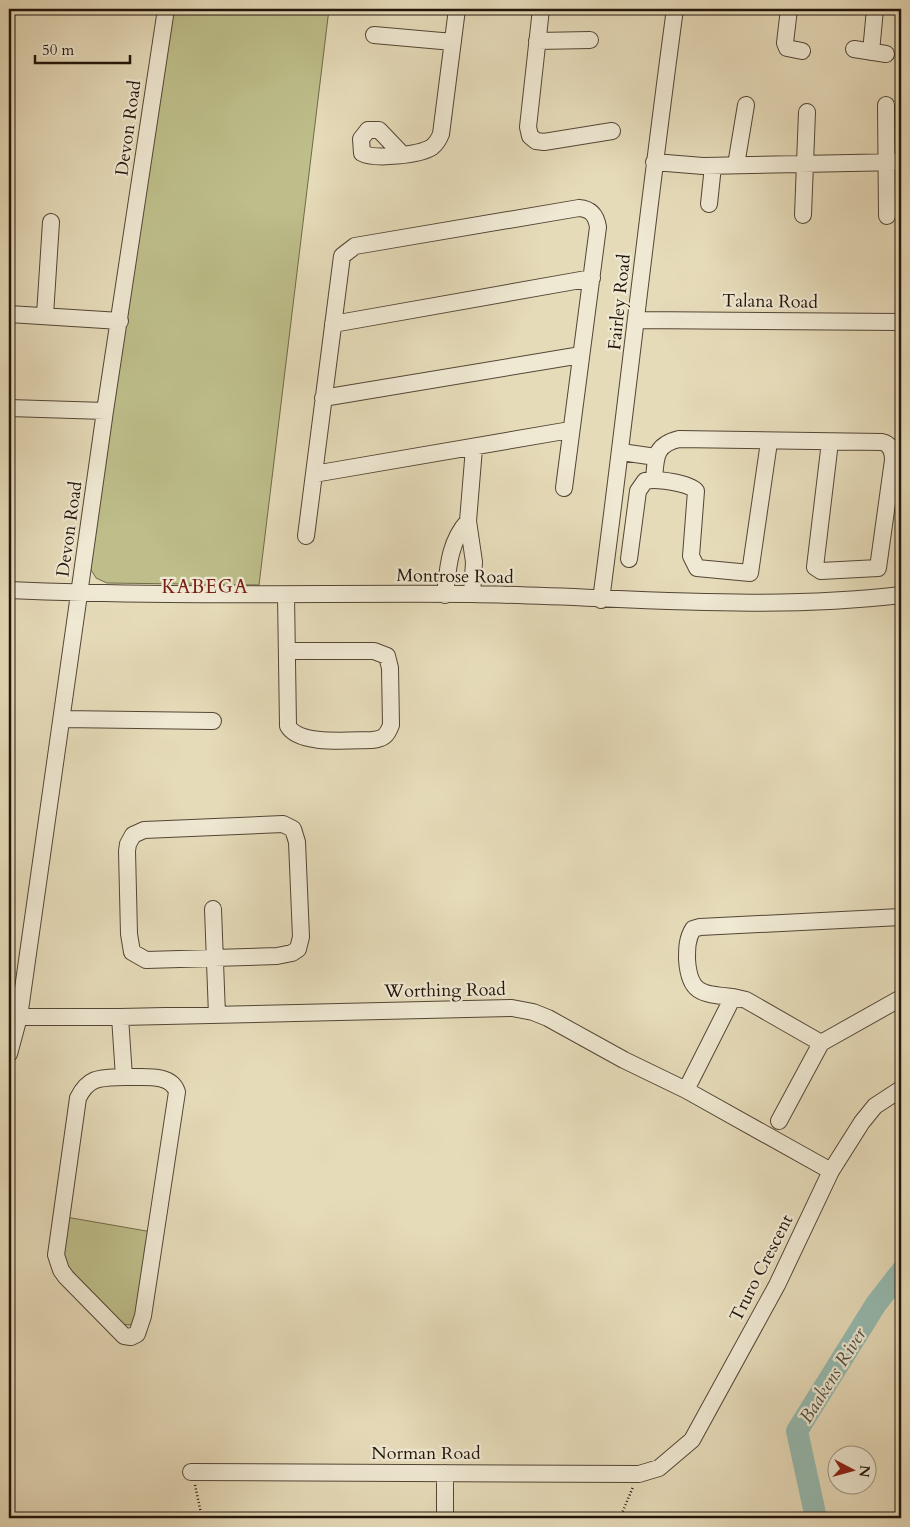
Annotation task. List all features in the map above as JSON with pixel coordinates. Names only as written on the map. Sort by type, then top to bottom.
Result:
[{"type":"street","name":"Devon Road","points":[[9,1054],[19,1017],[105,411],[166,9]]},
{"type":"street","points":[[402,154],[424,151],[438,142],[441,134],[457,9]]},
{"type":"street","points":[[541,9],[528,127],[530,136],[536,141],[544,142],[612,131]]},
{"type":"street","name":"Fairley Road","points":[[601,600],[638,320],[654,162],[675,9]]},
{"type":"street","points":[[789,9],[785,43],[787,48],[802,51]]},
{"type":"street","points":[[854,49],[879,53],[875,9]]},
{"type":"street","points":[[374,35],[453,42]]},
{"type":"street","points":[[537,41],[590,40]]},
{"type":"street","points":[[736,165],[746,105]]},
{"type":"street","points":[[886,105],[894,162],[887,216]]},
{"type":"street","points":[[803,215],[807,112]]},
{"type":"street","points":[[654,162],[713,166],[894,162]]},
{"type":"street","points":[[709,204],[713,166]]},
{"type":"street","points":[[306,536],[342,256],[356,246],[587,208],[596,218],[598,227],[570,430],[564,488]]},
{"type":"street","points":[[45,315],[51,222]]},
{"type":"street","points":[[333,324],[592,278]]},
{"type":"street","points":[[9,314],[120,321]]},
{"type":"street","name":"Talana Road","points":[[638,320],[901,322]]},
{"type":"street","points":[[323,398],[581,355]]},
{"type":"street","points":[[9,408],[105,411]]},
{"type":"street","points":[[314,474],[570,430]]},
{"type":"street","points":[[654,480],[656,457],[660,448],[666,442],[679,439],[769,442],[830,442],[882,442],[891,448],[893,460],[878,568],[821,571],[815,567],[830,442]]},
{"type":"street","points":[[629,559],[638,491],[645,481],[654,480],[691,487],[696,491],[691,556],[696,568],[750,573],[769,442]]},
{"type":"street","points":[[472,594],[474,562],[468,521],[474,448]]},
{"type":"street","points":[[621,452],[656,457]]},
{"type":"street","points":[[445,594],[450,554],[462,527],[468,521]]},
{"type":"street","name":"Montrose Road","points":[[9,590],[80,593],[286,595],[472,594],[748,604],[901,596]]},
{"type":"street","points":[[286,595],[288,726],[291,731],[308,739],[379,740],[388,734],[391,726],[390,668],[387,656],[374,651],[287,651]]},
{"type":"street","points":[[62,719],[213,721]]},
{"type":"street","points":[[289,825],[293,829],[297,842],[301,937],[298,949],[292,953],[277,956],[213,958],[146,960],[132,952],[128,934],[127,851],[130,839],[133,835],[144,830],[289,825]]},
{"type":"street","points":[[213,909],[213,958],[217,1015]]},
{"type":"street","points":[[821,1043],[746,1000],[710,994],[692,984],[688,978],[687,946],[693,929],[710,926],[901,916]]},
{"type":"street","points":[[686,1090],[733,997]]},
{"type":"street","points":[[778,1122],[821,1043],[901,998]]},
{"type":"street","name":"Worthing Road","points":[[19,1017],[120,1017],[512,1008],[533,1012],[548,1018],[624,1060],[686,1090],[831,1171]]},
{"type":"street","points":[[120,1017],[124,1077]]},
{"type":"street","points":[[124,1077],[168,1079],[174,1083],[178,1092],[142,1316],[137,1334],[131,1337],[124,1336],[66,1277],[61,1270],[56,1254],[78,1098],[87,1084],[94,1080],[124,1077]]},
{"type":"street","name":"Truro Crescent","points":[[659,1468],[692,1440],[777,1285],[831,1171],[862,1122],[875,1106],[901,1089]]},
{"type":"street","name":"Norman Road","points":[[191,1472],[639,1474],[659,1468]]},
{"type":"street","points":[[445,1473],[445,1518]]},
{"type":"path","points":[[191,1472],[202,1518]]},
{"type":"path","points":[[620,1518],[639,1474]]},
{"type":"green space","points":[[171,9],[329,9],[259,585],[107,583],[96,578],[90,568]]},
{"type":"green space","points":[[66,1217],[152,1232],[135,1323],[129,1325],[121,1324],[67,1266],[62,1257]]},
{"type":"waterway","name":"Baakens River","points":[[816,1518],[797,1431],[876,1304],[901,1272]]},
{"type":"district","name":"KABEGA","points":[[205,586]]}]
